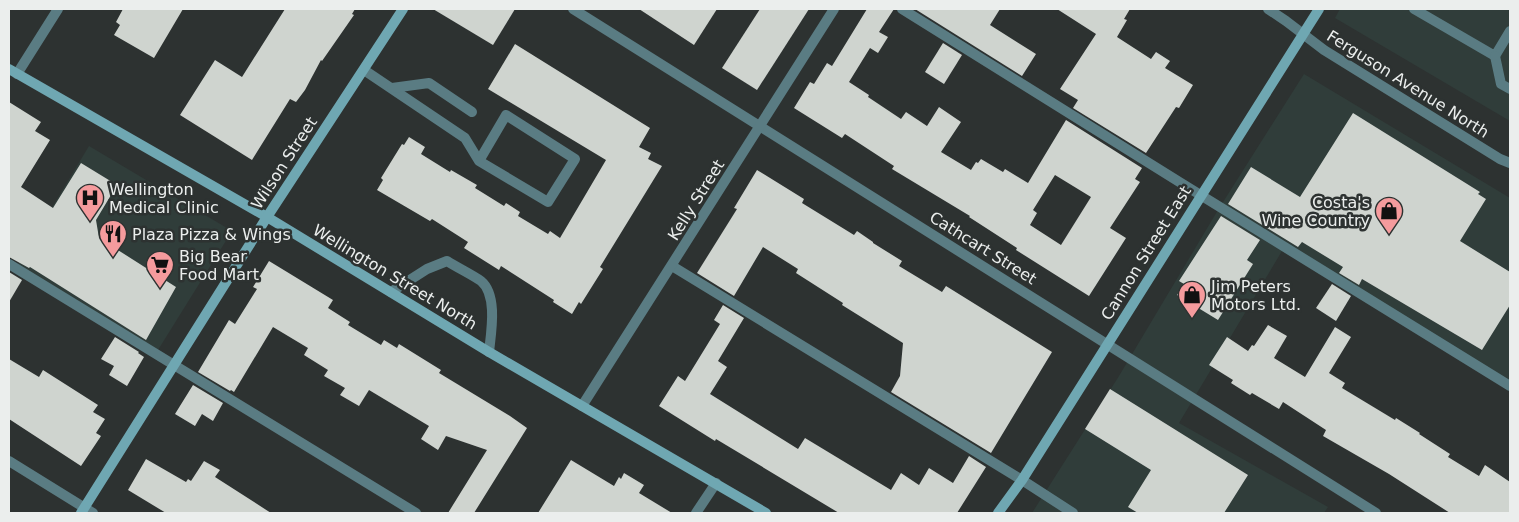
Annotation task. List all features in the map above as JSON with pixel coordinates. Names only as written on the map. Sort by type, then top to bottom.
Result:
[{"type":"main road","name":"Wilson Street","points":[[86,511],[267,217],[403,9]]},
{"type":"main road","name":"Cannon Street East","points":[[998,513],[1022,480],[1319,9]]},
{"type":"main road","name":"Wellington Street North","points":[[13,71],[267,217],[489,352],[766,513]]},
{"type":"street","points":[[13,71],[58,9]]},
{"type":"street","name":"Cathcart Street","points":[[575,9],[1376,513]]},
{"type":"street","name":"Kelly Street","points":[[582,406],[834,9]]},
{"type":"street","points":[[902,9],[1510,386]]},
{"type":"street","name":"Ferguson Avenue North","points":[[1268,9],[1324,50],[1510,164]]},
{"type":"street","points":[[1414,9],[1495,56]]},
{"type":"street","points":[[1510,31],[1495,56],[1501,84],[1510,89]]},
{"type":"street","points":[[364,70],[465,138],[479,161],[548,202],[575,159],[506,115],[479,161]]},
{"type":"street","points":[[392,88],[429,82],[472,112]]},
{"type":"street","points":[[391,292],[427,269],[447,261],[483,282],[492,309],[489,352]]},
{"type":"street","points":[[9,264],[416,513]]},
{"type":"street","points":[[672,266],[1073,513]]},
{"type":"street","points":[[9,461],[86,511]]},
{"type":"street","points":[[696,513],[716,483]]},
{"type":"shaded area","points":[[1340,9],[1510,9],[1510,121],[1335,18]]},
{"type":"shaded area","points":[[1304,74],[1510,198],[1510,382],[1282,251],[1179,423],[1328,507],[1324,513],[1032,513],[1119,376],[1218,210]]},
{"type":"shaded area","points":[[89,146],[232,231],[158,350],[18,264]]},
{"type":"building","points":[[123,9],[183,9],[154,58],[114,35],[120,25],[116,22]]},
{"type":"building","points":[[285,9],[355,9],[352,14],[354,15],[321,60],[305,90],[296,102],[290,99],[252,160],[180,115],[215,60],[242,77]]},
{"type":"building","points":[[433,9],[515,9],[493,45]]},
{"type":"building","points":[[639,9],[717,9],[694,45]]},
{"type":"building","points":[[760,9],[809,9],[757,90],[722,68]]},
{"type":"building","points":[[867,9],[894,9],[879,32],[888,37],[878,53],[870,48],[849,82],[901,119],[906,112],[927,126],[939,107],[961,122],[941,152],[971,170],[976,162],[978,163],[981,159],[1003,172],[1005,169],[1028,183],[1066,120],[1142,168],[1135,179],[1140,182],[1110,228],[1126,238],[1089,296],[1016,250],[1017,248],[970,216],[892,169],[894,166],[845,134],[842,138],[794,108],[810,82],[814,84],[827,63],[832,66]],"holes":[[[1055,175],[1091,197],[1061,245],[1030,225],[1037,213],[1033,210]]]},
{"type":"building","points":[[915,9],[1000,9],[990,25],[1036,54],[1022,76]]},
{"type":"building","points":[[1057,9],[1130,9],[1124,19],[1127,20],[1117,37],[1151,59],[1156,52],[1170,61],[1165,68],[1193,85],[1179,108],[1176,107],[1146,153],[1073,108],[1078,100],[1060,89],[1096,34]]},
{"type":"building","points":[[943,43],[962,55],[944,84],[925,72]]},
{"type":"building","points":[[515,44],[650,128],[639,147],[651,153],[648,159],[662,166],[600,267],[603,269],[581,304],[579,302],[572,314],[553,302],[554,300],[501,266],[499,270],[464,248],[468,242],[432,219],[430,221],[377,190],[383,180],[381,178],[402,144],[404,145],[409,137],[425,147],[421,154],[450,172],[451,170],[477,185],[475,188],[504,206],[506,203],[520,212],[518,216],[548,234],[550,231],[560,238],[606,160],[488,89]]},
{"type":"building","points":[[9,102],[41,122],[35,131],[50,140],[21,187],[53,208],[81,163],[117,185],[96,220],[99,238],[176,287],[146,340],[30,267],[9,257]]},
{"type":"building","name":"Costa's Wine Country","points":[[1353,113],[1480,192],[1478,194],[1486,199],[1460,241],[1510,272],[1510,305],[1482,350],[1362,279],[1359,285],[1339,273],[1343,267],[1302,242],[1298,247],[1228,204],[1251,167],[1300,197]]},
{"type":"building","points":[[757,170],[804,199],[802,203],[854,235],[857,231],[902,261],[899,266],[942,292],[946,286],[1052,352],[991,453],[891,392],[900,376],[903,343],[842,305],[843,303],[796,273],[798,269],[763,247],[734,296],[697,273],[737,209],[734,208]]},
{"type":"building","points":[[1221,216],[1260,240],[1247,260],[1253,264],[1218,320],[1177,295],[1184,284],[1179,281]]},
{"type":"building","points":[[269,261],[333,300],[328,308],[350,322],[348,325],[381,345],[384,340],[397,348],[399,344],[441,370],[439,373],[527,428],[474,513],[448,513],[487,450],[446,436],[438,450],[421,439],[429,426],[369,390],[359,406],[340,395],[345,388],[324,376],[328,370],[304,355],[308,348],[273,327],[234,392],[198,372],[229,320],[235,324],[257,289],[253,287]]},
{"type":"building","points":[[9,272],[22,280],[9,302]]},
{"type":"building","points":[[1332,284],[1351,296],[1336,321],[1316,308]]},
{"type":"building","points":[[723,305],[744,318],[718,361],[727,367],[710,394],[798,449],[805,438],[891,490],[901,473],[919,485],[929,468],[953,483],[969,456],[986,467],[957,513],[839,513],[659,406],[678,376],[685,381],[720,324],[714,320]]},
{"type":"building","points":[[1268,325],[1287,336],[1274,358],[1305,377],[1335,327],[1351,337],[1329,373],[1345,383],[1342,388],[1420,433],[1450,454],[1448,457],[1479,476],[1485,465],[1510,482],[1510,513],[1450,513],[1389,474],[1323,436],[1326,430],[1283,402],[1279,409],[1252,393],[1250,395],[1231,383],[1233,380],[1209,365],[1227,337],[1248,351],[1252,345],[1254,346]]},
{"type":"building","points":[[115,337],[144,357],[127,386],[109,375],[114,366],[101,359]]},
{"type":"building","points":[[9,359],[39,377],[43,370],[98,405],[93,412],[105,419],[96,433],[101,436],[81,466],[9,419]]},
{"type":"building","points":[[193,385],[223,403],[213,421],[202,414],[195,426],[175,414]]},
{"type":"building","points":[[1110,389],[1248,475],[1224,513],[1138,513],[1128,507],[1151,470],[1085,429]]},
{"type":"building","points":[[146,459],[186,482],[188,479],[191,481],[204,461],[220,470],[215,477],[271,513],[166,513],[128,490]]},
{"type":"building","points":[[571,460],[614,486],[619,477],[621,479],[624,473],[644,485],[639,493],[672,513],[538,513]]},
{"type":"place","name":"Wellington Medical Clinic","points":[[90,222]]},
{"type":"place","name":"Costa's Wine Country","points":[[1389,235]]},
{"type":"place","name":"Plaza Pizza & Wings","points":[[113,258]]},
{"type":"place","name":"Big Bear Food Mart","points":[[160,289]]},
{"type":"place","name":"Jim Peters Motors Ltd.","points":[[1192,319]]}]
